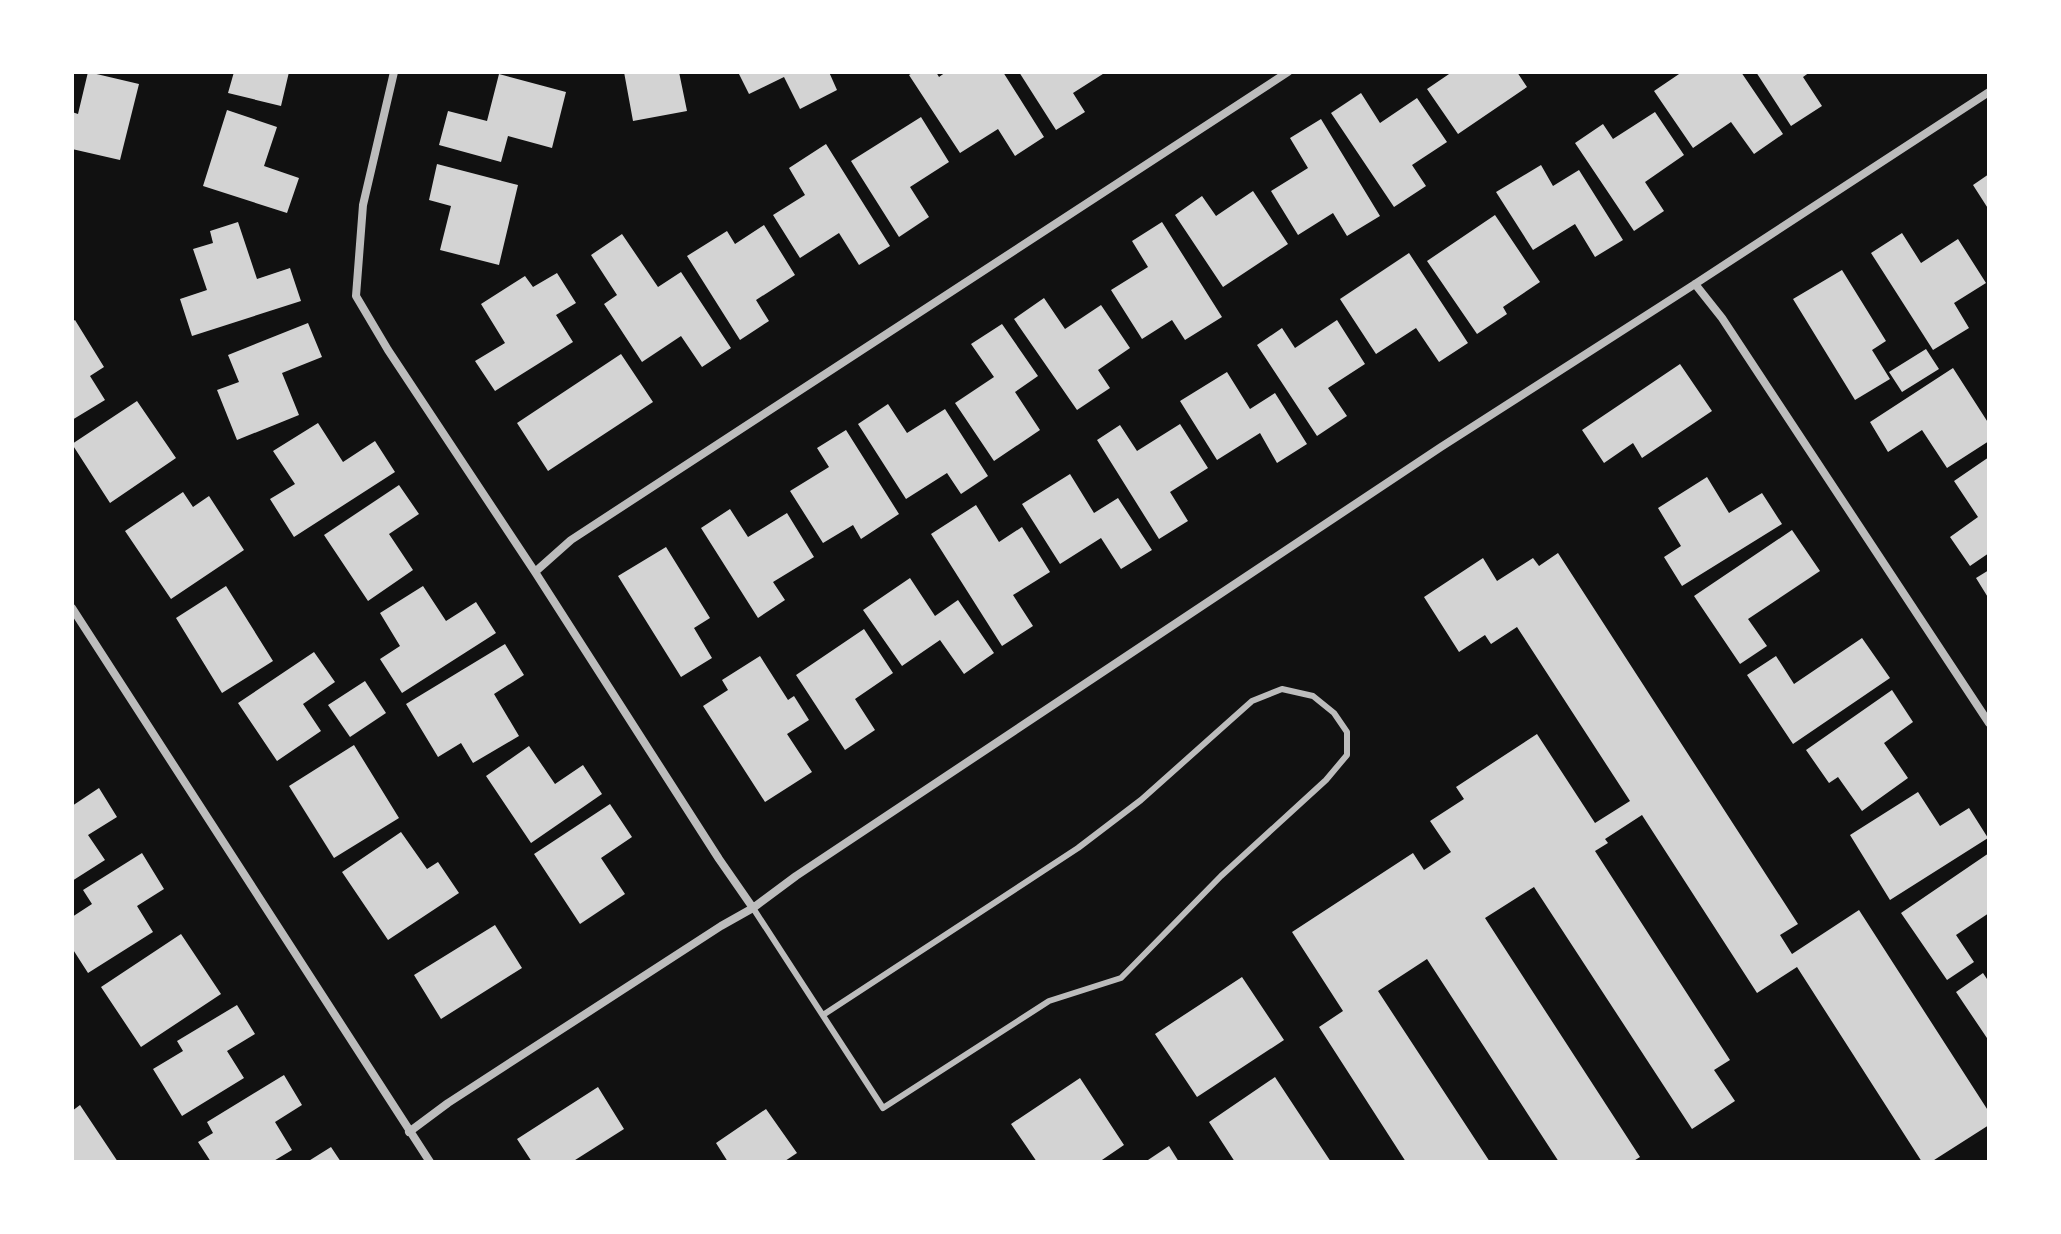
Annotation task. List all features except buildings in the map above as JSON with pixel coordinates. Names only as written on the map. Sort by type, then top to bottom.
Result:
[{"type":"street","points":[[394,72],[363,205],[356,296],[388,350],[753,908]]},
{"type":"street","points":[[535,572],[571,540],[1288,72]]},
{"type":"street","points":[[409,1132],[448,1103],[753,908],[1428,455],[1989,92]]},
{"type":"street","points":[[1695,284],[1722,318],[1989,723]]},
{"type":"street","points":[[72,608],[430,1162]]},
{"type":"lane","points":[[753,908],[883,1108],[1049,1001],[1121,978],[1221,876],[1326,780],[1347,755],[1347,732],[1334,713],[1313,696],[1282,689],[1252,701],[1141,800],[1078,848],[823,1015]]}]
